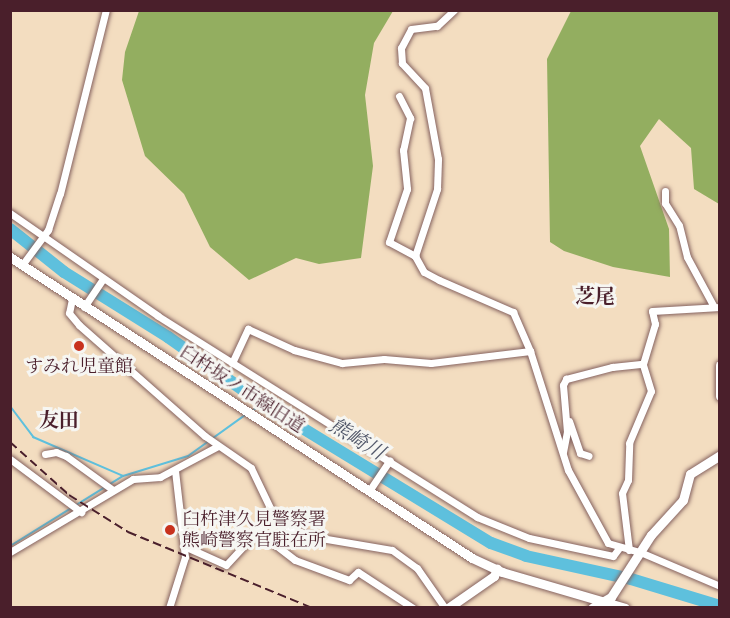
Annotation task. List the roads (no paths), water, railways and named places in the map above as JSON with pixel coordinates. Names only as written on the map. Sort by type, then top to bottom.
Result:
[{"type":"street","points":[[24,262],[43,236],[66,176],[106,10]]},
{"type":"street","points":[[415,256],[435,198],[438,159],[425,88],[402,63],[401,48],[411,29],[437,26],[454,10]]},
{"type":"street","points":[[399,96],[410,118],[403,150],[407,189],[388,237],[389,242],[415,256],[424,272],[513,312],[530,351],[568,470],[608,543],[720,586]]},
{"type":"street","points":[[628,550],[629,530],[622,495],[628,480],[629,442],[651,391],[643,364],[655,324],[654,309],[716,306],[687,257],[679,225],[665,202],[665,191]]},
{"type":"street","points":[[10,213],[102,280],[501,530],[613,556],[619,549]]},
{"type":"street","name":"臼杵坂ノ市線旧道","points":[[10,257],[24,262],[72,299],[86,304],[240,408],[370,489],[472,558],[497,569],[607,599],[625,608]]},
{"type":"street","points":[[86,304],[102,280]]},
{"type":"street","points":[[72,299],[69,313],[79,325],[205,436],[251,468],[273,514],[296,532],[392,550],[417,568],[447,608],[494,576],[497,569]]},
{"type":"street","points":[[232,363],[248,329],[294,350],[342,363],[384,359],[432,363],[530,351]]},
{"type":"street","points":[[563,452],[566,416],[563,385],[569,376],[643,364]]},
{"type":"street","points":[[720,364],[720,396]]},
{"type":"street","points":[[566,416],[580,453],[589,456]]},
{"type":"street","points":[[10,552],[112,488],[133,479],[160,477],[175,471],[216,445]]},
{"type":"street","points":[[45,454],[56,452],[66,456],[112,488]]},
{"type":"street","points":[[592,608],[607,599],[671,510],[683,500],[690,474],[720,455]]},
{"type":"street","points":[[10,459],[77,509]]},
{"type":"street","points":[[370,489],[389,461]]},
{"type":"street","points":[[169,608],[184,546],[175,471]]},
{"type":"street","points":[[184,546],[226,565],[273,514]]},
{"type":"street","points":[[256,530],[295,561],[349,580],[358,572],[413,608]]},
{"type":"waterway","name":"熊崎川","points":[[10,229],[64,272],[168,337],[263,404],[491,543],[526,556],[631,579],[720,606]]},
{"type":"waterway","points":[[253,410],[263,404]]},
{"type":"waterway","points":[[10,406],[33,437],[123,476]]},
{"type":"waterway","points":[[10,546],[123,476],[188,456],[245,415]]},
{"type":"railway","points":[[10,442],[69,495],[128,532],[312,608]]},
{"type":"place","name":"すみれ児童館","points":[[79,346]]},
{"type":"place","name":"臼杵津久見警察署 熊崎警察官駐在所","points":[[170,530]]},
{"type":"district","name":"芝尾","points":[[595,296]]},
{"type":"district","name":"友田","points":[[59,420]]}]
